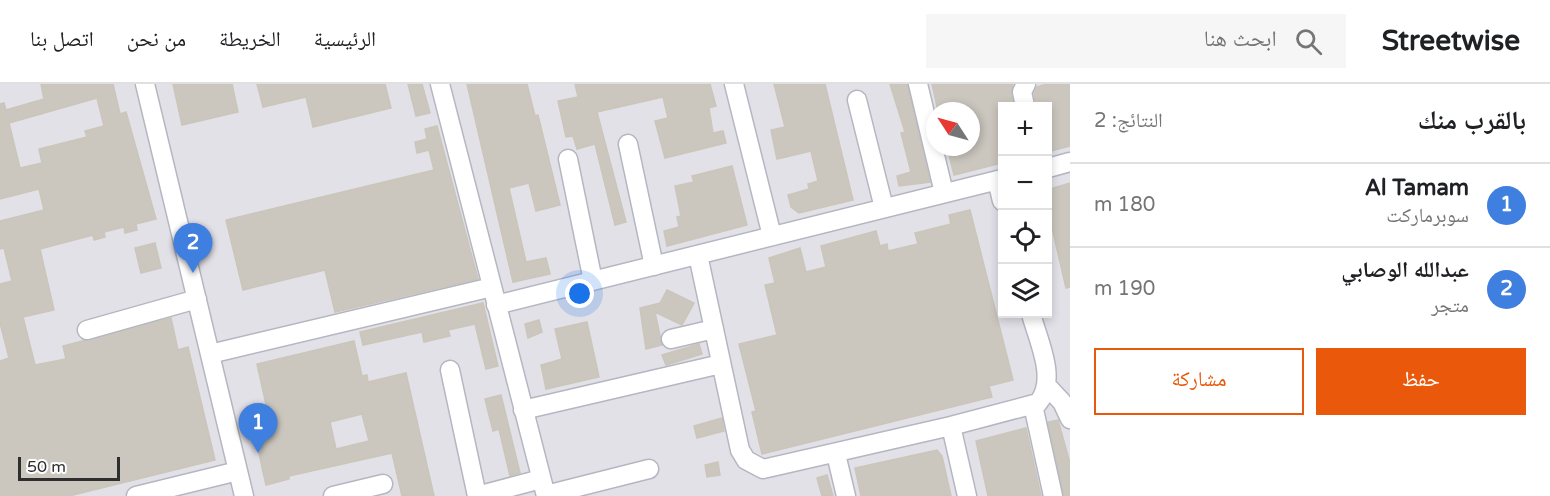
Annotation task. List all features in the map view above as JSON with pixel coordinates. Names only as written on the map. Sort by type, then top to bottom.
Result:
[{"type":"street","points":[[145,84],[244,496]]},
{"type":"street","points":[[440,84],[544,490]]},
{"type":"street","points":[[734,84],[772,236]]},
{"type":"street","points":[[918,84],[944,193]]},
{"type":"street","points":[[1024,102],[1022,92],[1026,84]]},
{"type":"street","points":[[857,100],[884,208]]},
{"type":"street","points":[[628,144],[654,266]]},
{"type":"street","points":[[568,159],[593,281]]},
{"type":"street","points":[[1052,167],[1070,162]]},
{"type":"street","points":[[210,354],[494,296],[593,281],[998,180]]},
{"type":"street","points":[[698,255],[740,450],[746,460],[764,469],[1033,405],[1044,396],[1048,387],[1032,318]]},
{"type":"street","points":[[87,330],[197,299]]},
{"type":"street","points":[[671,339],[714,329]]},
{"type":"street","points":[[523,410],[721,364]]},
{"type":"street","points":[[450,370],[477,496],[544,490],[649,469]]},
{"type":"street","points":[[1048,387],[1062,402],[1070,419]]},
{"type":"street","points":[[1033,405],[1053,496]]},
{"type":"street","points":[[951,426],[967,496]]},
{"type":"street","points":[[836,453],[846,496]]},
{"type":"street","points":[[147,495],[238,471]]},
{"type":"street","points":[[333,496],[383,484]]},
{"type":"shaded area","points":[[0,84],[1070,84],[1070,496],[0,496]]},
{"type":"building","points":[[41,84],[113,84],[120,114],[126,112],[156,219],[136,224],[137,230],[125,233],[124,227],[104,232],[105,237],[94,240],[93,235],[40,249],[54,310],[23,317],[35,365],[66,359],[63,346],[171,318],[178,350],[188,347],[215,460],[69,496],[0,496],[0,361],[9,358],[0,323],[0,284],[12,281],[4,248],[0,249],[0,221],[44,210],[39,189],[0,199],[0,104],[4,103],[6,110],[44,99]],"holes":[[[97,98],[104,126],[85,131],[87,137],[39,149],[42,163],[20,168],[9,123]]]},
{"type":"building","points":[[173,84],[232,84],[238,112],[182,125]]},
{"type":"building","points":[[257,84],[385,84],[391,108],[313,127],[306,97],[263,107]]},
{"type":"building","points":[[408,84],[422,84],[430,113],[416,116]]},
{"type":"building","points":[[467,84],[527,84],[535,116],[538,115],[560,205],[536,211],[529,183],[509,188],[526,262],[546,258],[550,274],[513,282]]},
{"type":"building","points":[[575,84],[710,84],[716,106],[709,108],[713,133],[723,131],[726,143],[665,158],[655,121],[668,118],[663,97],[597,112],[626,222],[615,225],[595,144],[577,149],[573,136],[566,137],[558,101],[578,97]]},
{"type":"building","points":[[774,84],[825,84],[853,200],[799,213],[791,207],[788,195],[809,189],[808,184],[818,181],[811,151],[777,159],[771,130],[785,127]]},
{"type":"building","points":[[890,84],[907,84],[930,182],[899,186],[897,176],[911,172],[901,133],[905,132]]},
{"type":"building","points":[[932,84],[1013,84],[1011,94],[1013,102],[998,102],[998,164],[954,175],[949,156],[980,156],[980,102],[936,102]]},
{"type":"building","points":[[1047,84],[1069,84],[1070,146],[1052,151],[1052,102],[1035,102],[1034,93],[1037,87]]},
{"type":"building","points":[[437,126],[478,279],[335,312],[325,270],[243,290],[226,220],[434,170],[429,150],[417,153],[415,142],[427,139],[425,129]]},
{"type":"building","points":[[732,166],[747,225],[667,246],[664,231],[679,227],[677,217],[681,216],[675,186],[694,182],[692,176]]},
{"type":"building","points":[[1070,183],[1070,287],[1066,288],[1052,228],[1052,188]]},
{"type":"building","points":[[970,210],[1013,380],[989,386],[992,397],[762,454],[752,412],[756,411],[739,344],[777,335],[765,285],[775,283],[769,258],[800,248],[806,272],[826,267],[821,246],[876,231],[880,246],[887,244],[888,251],[918,244],[915,233],[951,224],[949,215]]},
{"type":"building","points":[[155,243],[161,268],[141,273],[135,248]]},
{"type":"building","points":[[667,290],[694,303],[682,325],[655,312],[662,345],[646,349],[640,308],[660,303]]},
{"type":"building","points":[[483,303],[498,366],[486,369],[475,324],[448,330],[450,336],[424,342],[422,332],[363,345],[360,332]]},
{"type":"building","points":[[539,320],[542,332],[528,338],[525,324]]},
{"type":"building","points":[[587,322],[599,377],[546,389],[541,365],[562,359],[555,329]]},
{"type":"building","points":[[354,341],[362,376],[367,375],[368,382],[406,373],[434,496],[402,496],[392,453],[289,476],[289,479],[266,485],[254,431],[271,427],[257,364]],"holes":[[[362,414],[369,441],[336,449],[330,422]]]},
{"type":"building","points":[[699,344],[702,354],[666,365],[662,355]]},
{"type":"building","points":[[501,395],[520,473],[510,476],[499,429],[493,431],[485,399]]},
{"type":"building","points":[[722,418],[724,431],[697,438],[694,426]]},
{"type":"building","points":[[1058,420],[1070,463],[1070,496],[1064,496],[1048,422]]},
{"type":"building","points":[[1026,428],[1041,496],[988,496],[976,441]]},
{"type":"building","points":[[937,450],[942,456],[951,496],[861,496],[855,468]]},
{"type":"building","points":[[718,462],[720,475],[707,477],[705,465]]},
{"type":"building","points":[[827,475],[833,496],[822,496],[817,478]]},
{"type":"place","name":"عبدالله الوصابي","points":[[193,273]]},
{"type":"place","name":"Al Tamam","points":[[258,453]]}]
